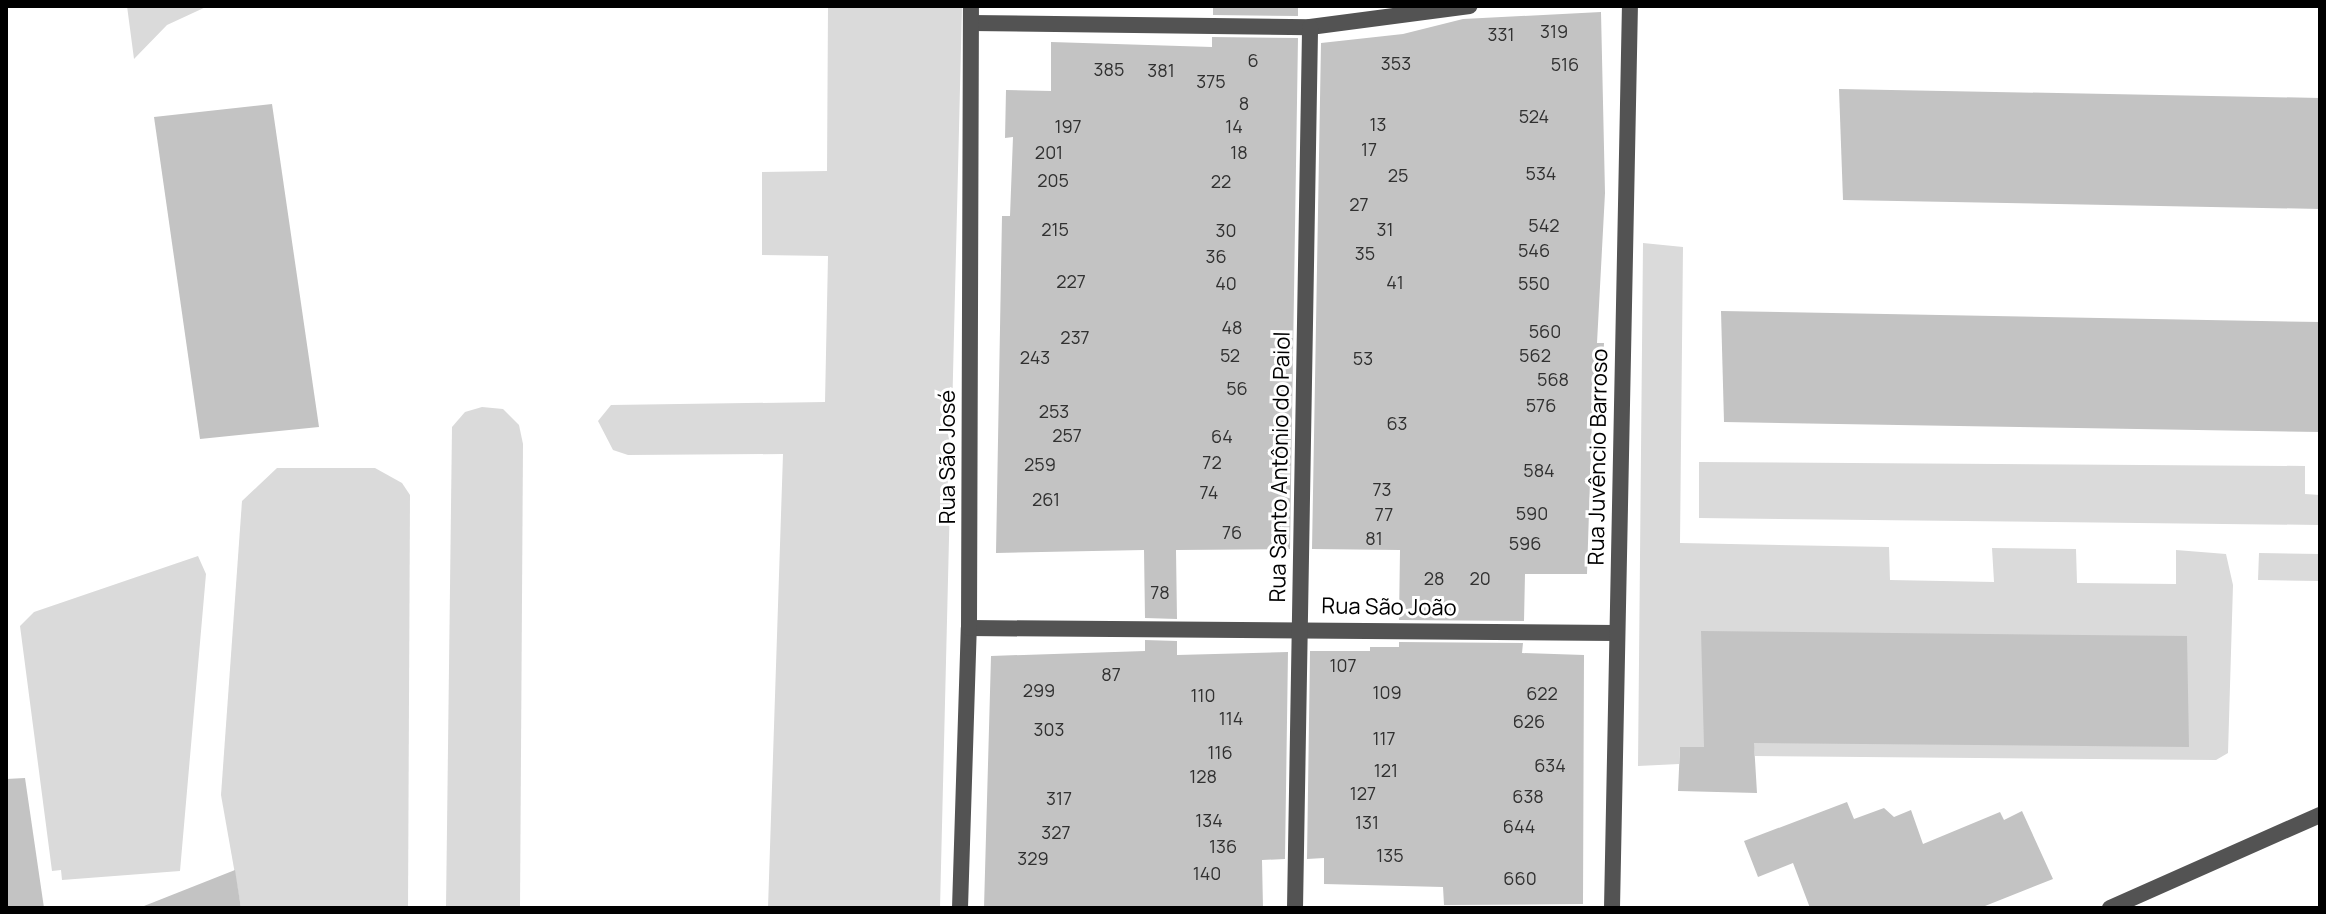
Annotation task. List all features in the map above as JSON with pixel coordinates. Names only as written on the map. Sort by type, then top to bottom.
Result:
[{"type":"street","points":[[971,14],[1310,27],[1470,6]]},
{"type":"street","name":"Rua Juvêncio Barroso","points":[[1612,908],[1630,6]]},
{"type":"street","name":"Rua São José","points":[[960,908],[969,628],[971,14]]},
{"type":"street","name":"Rua Santo Antônio do Paiol","points":[[1295,908],[1310,27]]},
{"type":"street","name":"Rua São João","points":[[969,628],[1298,627],[1616,633]]},
{"type":"street","points":[[2110,908],[2320,815]]},
{"type":"shaded area","points":[[127,6],[208,6],[167,25],[134,59]]},
{"type":"shaded area","points":[[828,6],[962,6],[940,908],[768,908],[783,454],[628,455],[613,450],[598,421],[611,405],[825,402],[828,256],[762,255],[762,172],[827,171]]},
{"type":"shaded area","points":[[1643,243],[1683,247],[1680,543],[1889,547],[1890,580],[1994,582],[1992,548],[2076,549],[2077,583],[2176,584],[2176,550],[2226,554],[2233,585],[2228,753],[2216,760],[1755,756],[1754,748],[1680,747],[1679,764],[1638,766]]},
{"type":"shaded area","points":[[482,407],[503,409],[519,425],[523,444],[520,908],[446,908],[452,427],[465,412]]},
{"type":"shaded area","points":[[1699,462],[2305,466],[2305,494],[2320,495],[2320,525],[1699,518]]},
{"type":"shaded area","points":[[277,468],[375,468],[402,483],[410,495],[408,908],[241,908],[221,795],[242,501]]},
{"type":"shaded area","points":[[2259,553],[2320,554],[2320,581],[2258,580]]},
{"type":"shaded area","points":[[198,556],[206,574],[180,871],[62,880],[61,870],[52,871],[20,626],[34,612]]},
{"type":"building","points":[[1213,6],[1298,6],[1298,16],[1213,15]]},
{"type":"building","points":[[1601,12],[1605,193],[1597,343],[1604,343],[1600,421],[1592,419],[1587,574],[1525,574],[1524,621],[1399,620],[1400,550],[1312,549],[1321,43],[1403,34],[1463,19]]},
{"type":"building","points":[[1212,37],[1298,38],[1290,549],[1176,550],[1177,619],[1145,618],[1144,550],[996,553],[1002,216],[1010,216],[1013,137],[1005,138],[1006,90],[1051,91],[1051,42],[1212,47]]},
{"type":"building","points":[[1839,89],[2320,98],[2320,209],[1843,200]]},
{"type":"building","points":[[272,104],[319,427],[200,439],[154,117]]},
{"type":"building","points":[[1721,311],[2320,322],[2320,432],[1724,422]]},
{"type":"building","points":[[1701,631],[2187,636],[2189,747],[1754,743],[1757,793],[1678,791],[1680,747],[1704,747]]},
{"type":"building","points":[[1145,640],[1177,641],[1177,655],[1288,652],[1285,859],[1262,860],[1263,908],[984,908],[991,656],[1145,651]]},
{"type":"building","points":[[1399,642],[1523,643],[1522,653],[1584,655],[1583,904],[1444,905],[1443,887],[1324,884],[1324,858],[1307,859],[1310,651],[1370,651],[1370,647],[1399,647]]},
{"type":"building","points":[[25,778],[44,908],[6,908],[6,779]]},
{"type":"building","points":[[1847,802],[1854,819],[1884,808],[1894,817],[1911,810],[1923,844],[2000,812],[2004,820],[2022,811],[2053,879],[1980,908],[1810,908],[1793,863],[1758,877],[1744,841]]},
{"type":"building","points":[[235,870],[241,908],[144,908],[144,906]]}]
